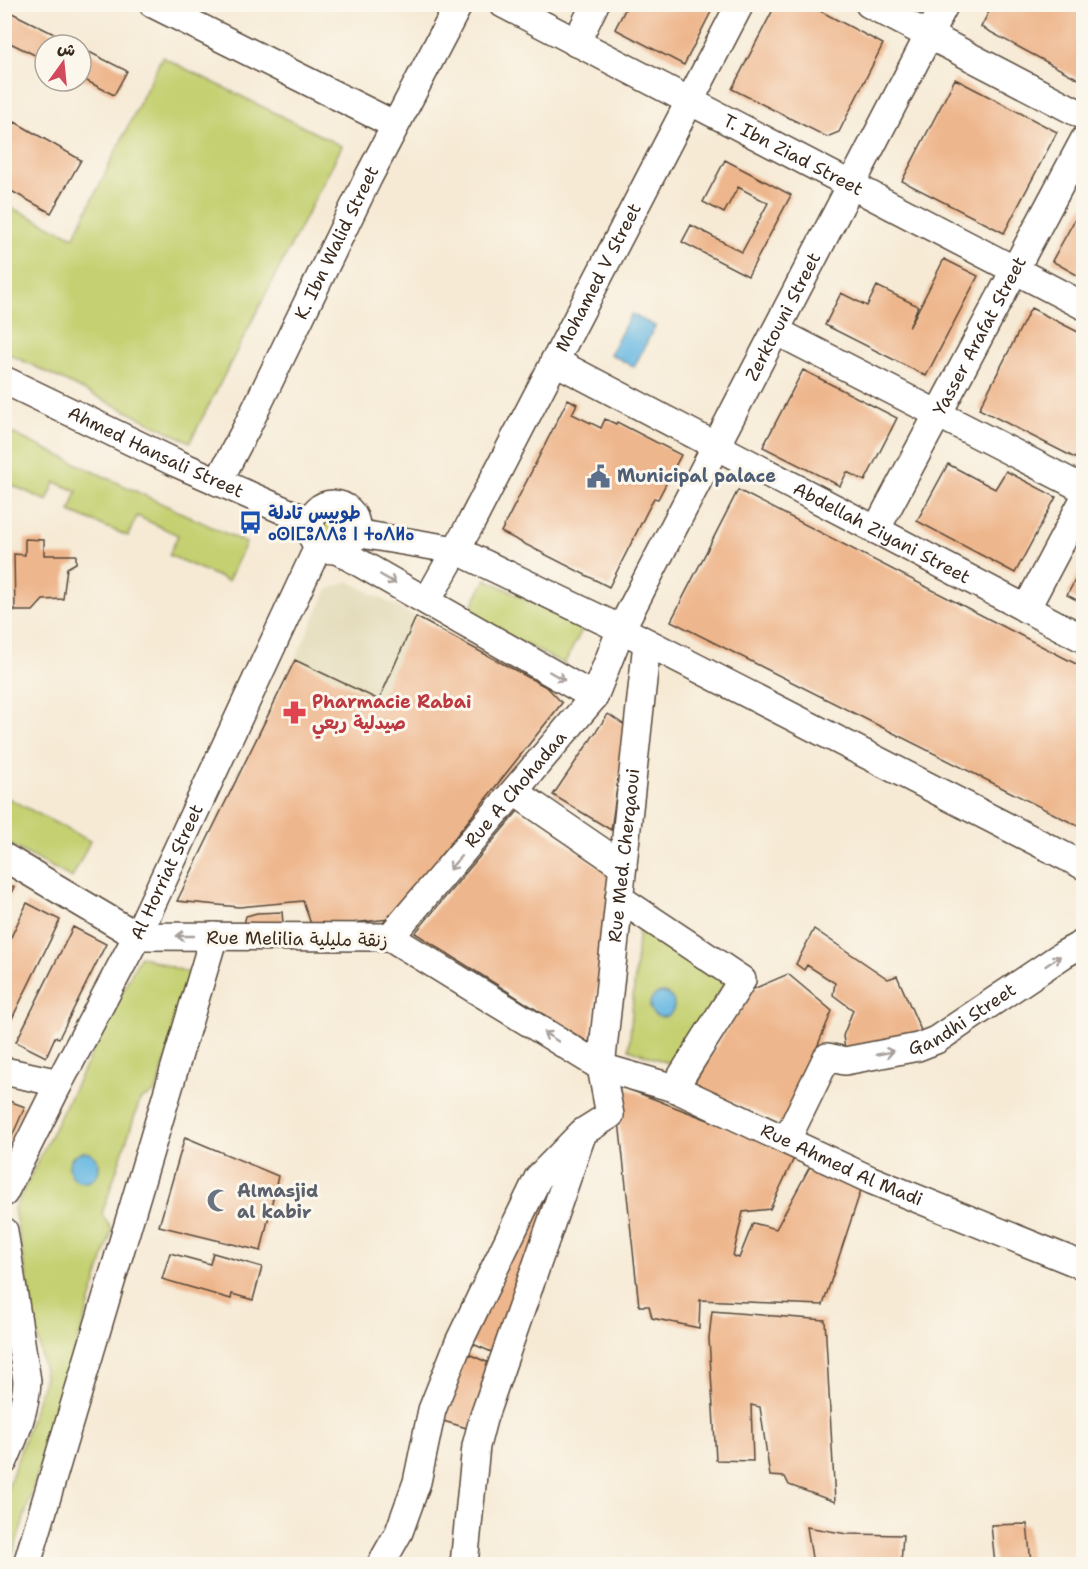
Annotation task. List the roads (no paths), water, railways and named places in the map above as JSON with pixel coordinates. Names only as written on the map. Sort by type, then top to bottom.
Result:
[{"type":"street","points":[[153,4],[395,125]]},
{"type":"street","name":"K. Ibn Walid Street","points":[[218,482],[395,125],[459,4]]},
{"type":"street","name":"T. Ibn Ziad Street","points":[[503,4],[1083,306]]},
{"type":"street","points":[[576,43],[595,4]]},
{"type":"street","name":"Mohamed V Street","points":[[427,601],[456,550],[740,4]]},
{"type":"street","points":[[869,4],[1083,116]]},
{"type":"street","name":"Zerktouni Street","points":[[621,629],[945,4]]},
{"type":"street","name":"Yasser Arafat Street","points":[[876,530],[1083,140]]},
{"type":"street","points":[[776,331],[1083,489]]},
{"type":"street","name":"Abdellah Ziyani Street","points":[[554,361],[1083,639]]},
{"type":"street","name":"Ahmed Hansali Street","points":[[4,380],[330,537]]},
{"type":"street","points":[[1026,609],[1083,500]]},
{"type":"street","points":[[330,537],[456,550],[647,642],[1083,866]]},
{"type":"street","points":[[330,537],[427,601],[594,697]]},
{"type":"street","name":"Al Horriat Street","points":[[4,1193],[137,936],[330,537]]},
{"type":"street","name":"Rue A Chohadaa","points":[[390,937],[594,697],[621,629]]},
{"type":"street","name":"Rue Med. Cherqaoui","points":[[583,1132],[609,1115],[601,1068],[647,642]]},
{"type":"street","points":[[515,792],[623,866]]},
{"type":"street","points":[[4,857],[137,936]]},
{"type":"street","points":[[620,898],[742,980],[674,1088]]},
{"type":"street","name":"Rue Melilia زنقة مليلية","points":[[137,936],[390,937],[601,1068]]},
{"type":"street","points":[[27,1564],[214,936]]},
{"type":"street","name":"Gandhi Street","points":[[787,1139],[827,1057],[845,1061],[918,1047],[936,1040],[1064,954],[1083,944]]},
{"type":"street","name":"Rue Ahmed Al Madi","points":[[601,1068],[674,1088],[871,1180],[1083,1266]]},
{"type":"street","points":[[4,1071],[59,1083]]},
{"type":"street","points":[[381,1564],[399,1532],[417,1482],[432,1410],[459,1342],[538,1178],[583,1132]]},
{"type":"street","points":[[464,1564],[476,1446],[483,1419],[583,1132]]},
{"type":"street","points":[[4,1232],[27,1381],[27,1393],[8,1445]]},
{"type":"water","points":[[631,314],[655,326],[634,367],[610,354]]},
{"type":"water","points":[[662,993],[671,996],[674,1005],[671,1014],[662,1017],[653,1014],[650,1005],[653,996]]},
{"type":"water","points":[[84,1152],[95,1156],[99,1167],[95,1178],[84,1182],[73,1178],[69,1167],[73,1156]]},
{"type":"place","name":"Municipal palace","points":[[599,476]]},
{"type":"place","name":"طوبيس تادلة ⴰⵙⵏⵎⵓⴷⴷⵓ ⵏ ⵜⴰⴷⵍⴰ","points":[[250,523]]},
{"type":"place","name":"Pharmacie Rabai صيدلية ربعي","points":[[294,712]]},
{"type":"place","name":"Almasjid al kabir","points":[[219,1201]]}]
